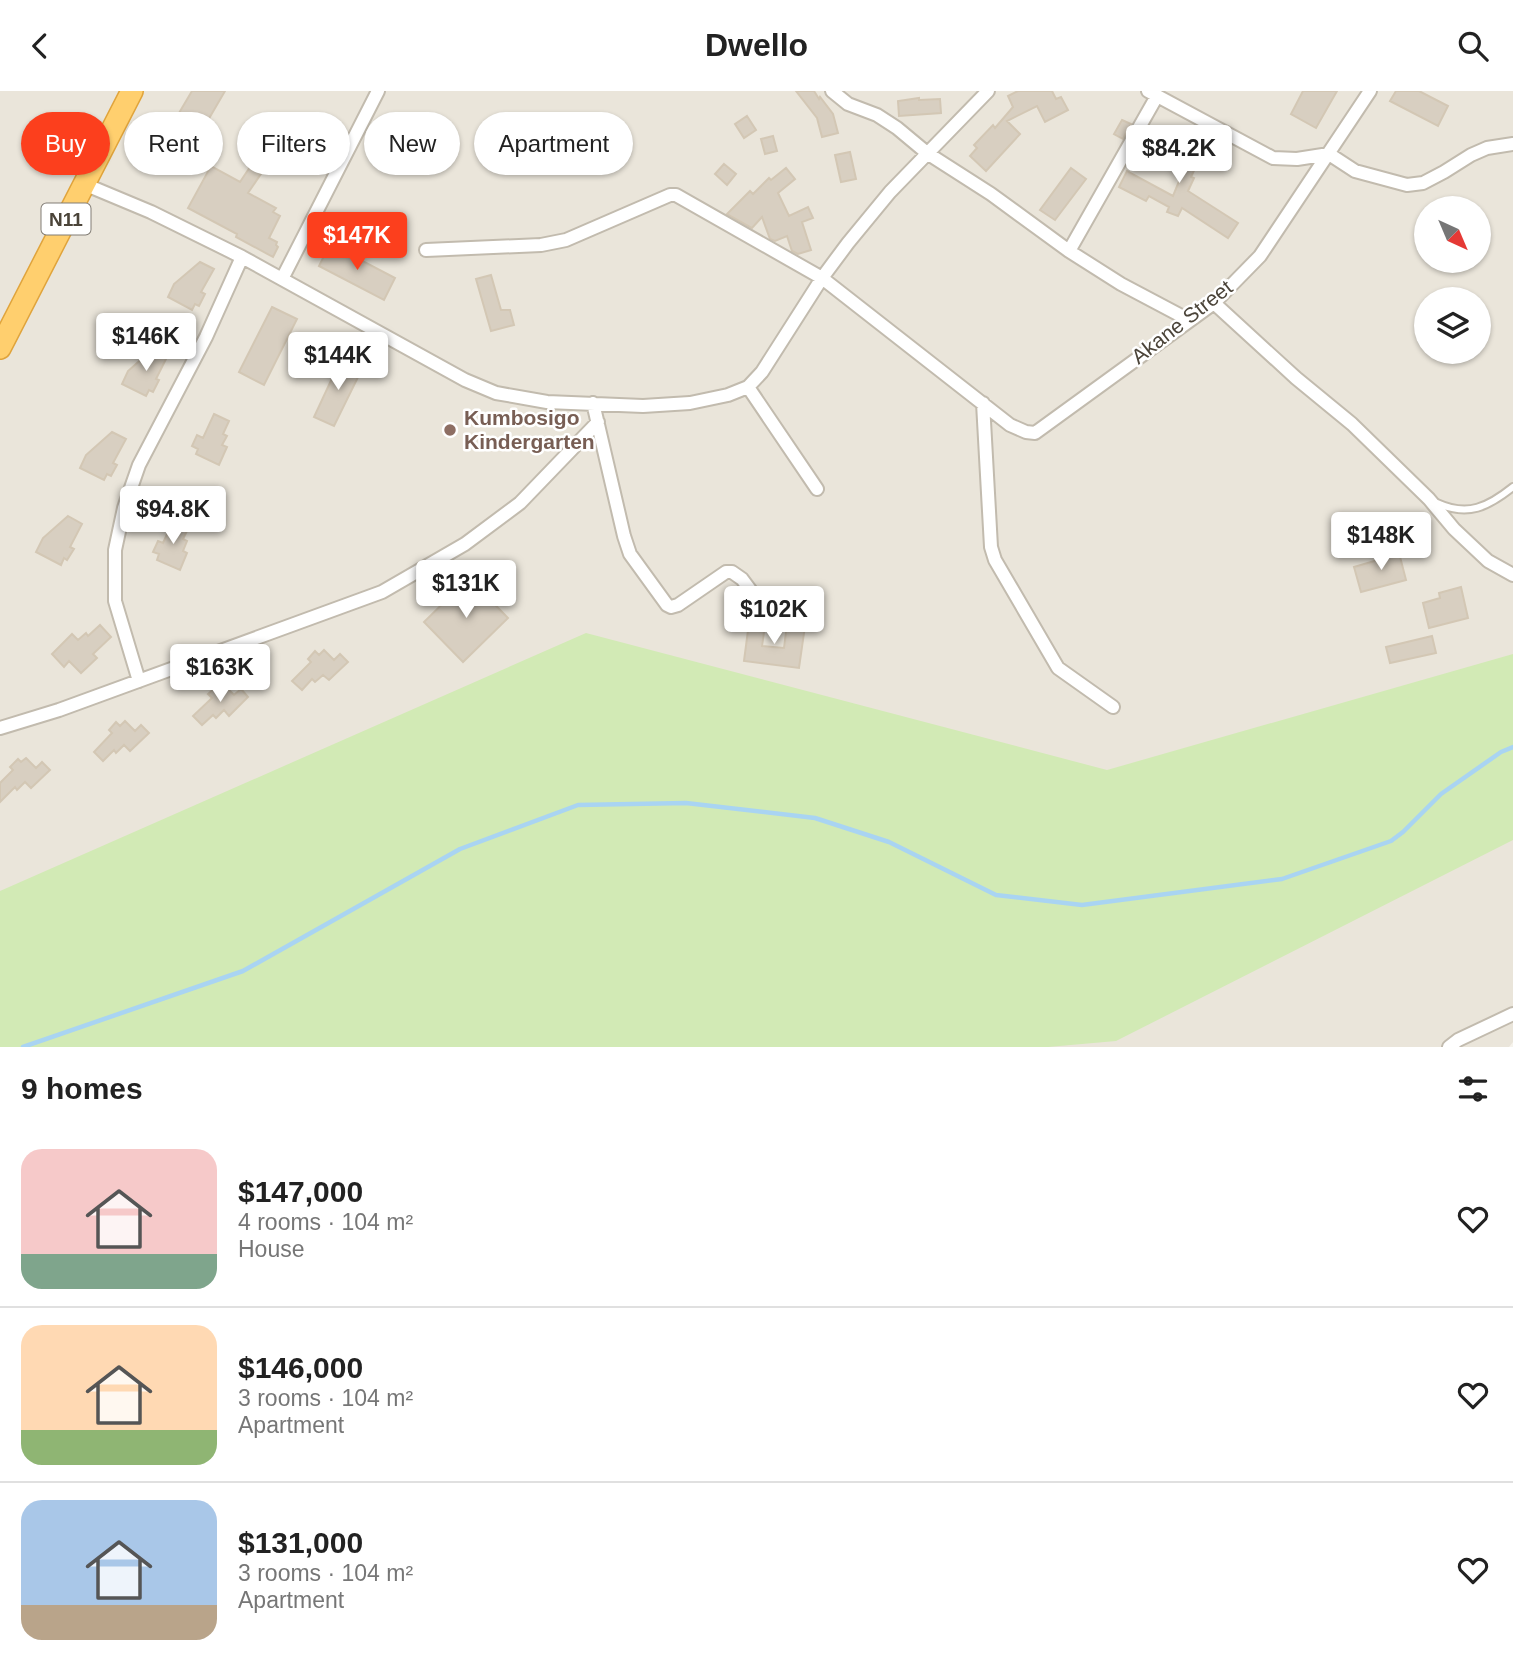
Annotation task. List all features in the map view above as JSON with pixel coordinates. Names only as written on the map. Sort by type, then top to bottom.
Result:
[{"type":"highway","name":"N11","points":[[0,348],[132,91]]},
{"type":"street","points":[[282,279],[378,91]]},
{"type":"street","points":[[832,91],[848,104],[877,115],[897,128],[927,153],[991,194],[1069,251],[1121,284],[1189,320]]},
{"type":"street","points":[[84,184],[151,212],[242,257],[465,380],[496,393],[547,402],[643,406],[690,403],[728,395],[748,387],[762,372],[822,278],[877,208],[988,91]]},
{"type":"street","name":"Akane Street","points":[[983,403],[1010,425],[1035,433],[1213,303],[1260,256],[1370,91]]},
{"type":"street","points":[[1069,251],[1153,94],[1273,157],[1297,159],[1329,154],[1355,171],[1407,185],[1423,183],[1487,148],[1513,144]]},
{"type":"street","points":[[426,250],[541,246],[566,240],[670,195],[676,195],[822,278],[983,403],[991,547],[995,560],[1058,668],[1113,707]]},
{"type":"street","points":[[139,681],[115,601],[115,550],[124,508],[139,465],[206,337],[242,257]]},
{"type":"street","points":[[1213,303],[1352,424],[1429,499],[1479,553],[1513,575]]},
{"type":"street","points":[[748,387],[817,489]]},
{"type":"street","points":[[593,403],[630,554],[667,605],[671,607],[678,604],[726,572],[732,572],[742,579],[774,622]]},
{"type":"street","points":[[0,729],[369,597],[394,585],[465,544],[520,503],[598,422]]},
{"type":"street","points":[[1449,1047],[1513,1014]]},
{"type":"lane","points":[[1429,499],[1450,509],[1473,510],[1498,499],[1513,487]]},
{"type":"shaded area","points":[[0,91],[1513,91],[1513,1042],[1509,1047],[0,1047]]},
{"type":"green space","points":[[586,633],[1107,770],[1513,654],[1513,840],[1116,1041],[1048,1047],[0,1047],[0,891]]},
{"type":"building","points":[[192,91],[225,91],[213,112],[180,112]]},
{"type":"building","points":[[796,91],[814,91],[819,99],[820,97],[833,114],[838,133],[822,137],[817,118]]},
{"type":"building","points":[[1018,91],[1052,91],[1056,99],[1061,97],[1068,110],[1045,122],[1037,106],[1007,121],[1020,134],[986,171],[970,156],[977,148],[974,145],[993,125],[995,128],[1013,107],[1008,96]]},
{"type":"building","points":[[1303,91],[1337,91],[1316,128],[1291,114]]},
{"type":"building","points":[[1396,91],[1419,91],[1448,106],[1438,126],[1390,101]]},
{"type":"building","points":[[940,99],[941,113],[899,116],[898,101]]},
{"type":"building","points":[[747,116],[756,130],[744,138],[735,124]]},
{"type":"building","points":[[1122,120],[1131,124],[1123,139],[1114,134]]},
{"type":"building","points":[[1154,127],[1203,151],[1191,177],[1194,178],[1188,191],[1238,223],[1228,238],[1182,208],[1178,216],[1167,212],[1169,207],[1149,196],[1146,201],[1119,187],[1127,171],[1173,196],[1187,162],[1147,143]]},
{"type":"building","points":[[773,136],[777,151],[765,154],[761,139]]},
{"type":"building","points":[[850,152],[856,179],[841,182],[835,155]]},
{"type":"building","points":[[724,164],[736,174],[727,185],[715,174]]},
{"type":"building","points":[[786,168],[795,179],[778,193],[789,216],[808,207],[813,218],[802,222],[811,250],[798,254],[792,251],[787,236],[775,241],[770,239],[762,217],[752,228],[727,214],[750,191],[753,194],[769,178],[771,180]]},
{"type":"building","points":[[1071,168],[1086,179],[1055,220],[1040,210]]},
{"type":"building","points":[[223,173],[240,182],[245,175],[260,175],[248,193],[276,208],[273,212],[280,216],[269,238],[277,242],[278,247],[273,257],[188,208],[206,175],[223,175]]},
{"type":"building","points":[[330,244],[395,278],[384,300],[319,266]]},
{"type":"building","points":[[200,262],[214,269],[201,292],[205,294],[199,306],[195,304],[192,310],[168,297],[174,284]]},
{"type":"building","points":[[491,275],[501,310],[510,310],[514,325],[491,331],[476,279]]},
{"type":"building","points":[[272,307],[297,319],[264,385],[239,372]]},
{"type":"building","points":[[154,348],[168,355],[156,379],[159,380],[153,392],[149,390],[146,396],[122,384],[128,371]]},
{"type":"building","points":[[341,359],[362,369],[334,426],[314,417]]},
{"type":"building","points":[[214,414],[229,421],[223,434],[227,436],[222,445],[227,447],[219,465],[196,454],[198,449],[192,446],[197,435],[203,438]]},
{"type":"building","points":[[112,432],[126,439],[113,463],[117,465],[111,476],[107,474],[104,480],[80,468],[86,455]]},
{"type":"building","points":[[68,516],[82,524],[70,547],[74,549],[61,565],[36,552],[43,538]]},
{"type":"building","points":[[174,519],[189,527],[183,539],[187,541],[183,551],[187,553],[180,570],[157,560],[159,554],[153,552],[158,541],[163,543]]},
{"type":"building","points":[[1398,549],[1406,580],[1361,592],[1354,567],[1378,560],[1376,555]]},
{"type":"building","points":[[469,578],[508,618],[463,662],[424,622]]},
{"type":"building","points":[[1461,587],[1468,618],[1429,628],[1423,603],[1440,598],[1439,593]]},
{"type":"building","points":[[750,615],[759,616],[765,625],[762,646],[784,648],[787,624],[805,626],[799,668],[744,661]]},
{"type":"building","points":[[100,625],[111,637],[93,654],[97,658],[81,673],[69,661],[64,667],[52,654],[72,634],[78,640],[86,633],[88,636]]},
{"type":"building","points":[[1432,636],[1436,653],[1390,663],[1386,647]]},
{"type":"building","points":[[324,650],[334,660],[340,654],[348,662],[329,680],[323,675],[315,682],[312,679],[302,690],[292,681],[311,662],[308,659],[315,651],[319,655]]},
{"type":"building","points":[[224,685],[234,695],[241,689],[248,697],[229,716],[224,710],[216,718],[213,715],[202,725],[193,716],[212,698],[208,694],[216,687],[219,690]]},
{"type":"building","points":[[125,721],[135,731],[141,725],[149,733],[130,751],[124,745],[103,761],[94,752],[112,733],[109,730],[116,722],[120,726]]},
{"type":"building","points":[[26,758],[36,768],[42,762],[50,770],[31,788],[25,782],[17,790],[15,787],[0,802],[0,783],[13,770],[10,767],[18,759],[21,762]]},
{"type":"waterway","points":[[23,1047],[243,971],[460,849],[578,805],[686,803],[815,818],[889,842],[996,895],[1082,905],[1282,879],[1391,841],[1441,794],[1501,752],[1513,747]]},
{"type":"place","name":"Kumbosigo Kindergarten","points":[[450,430]]}]
